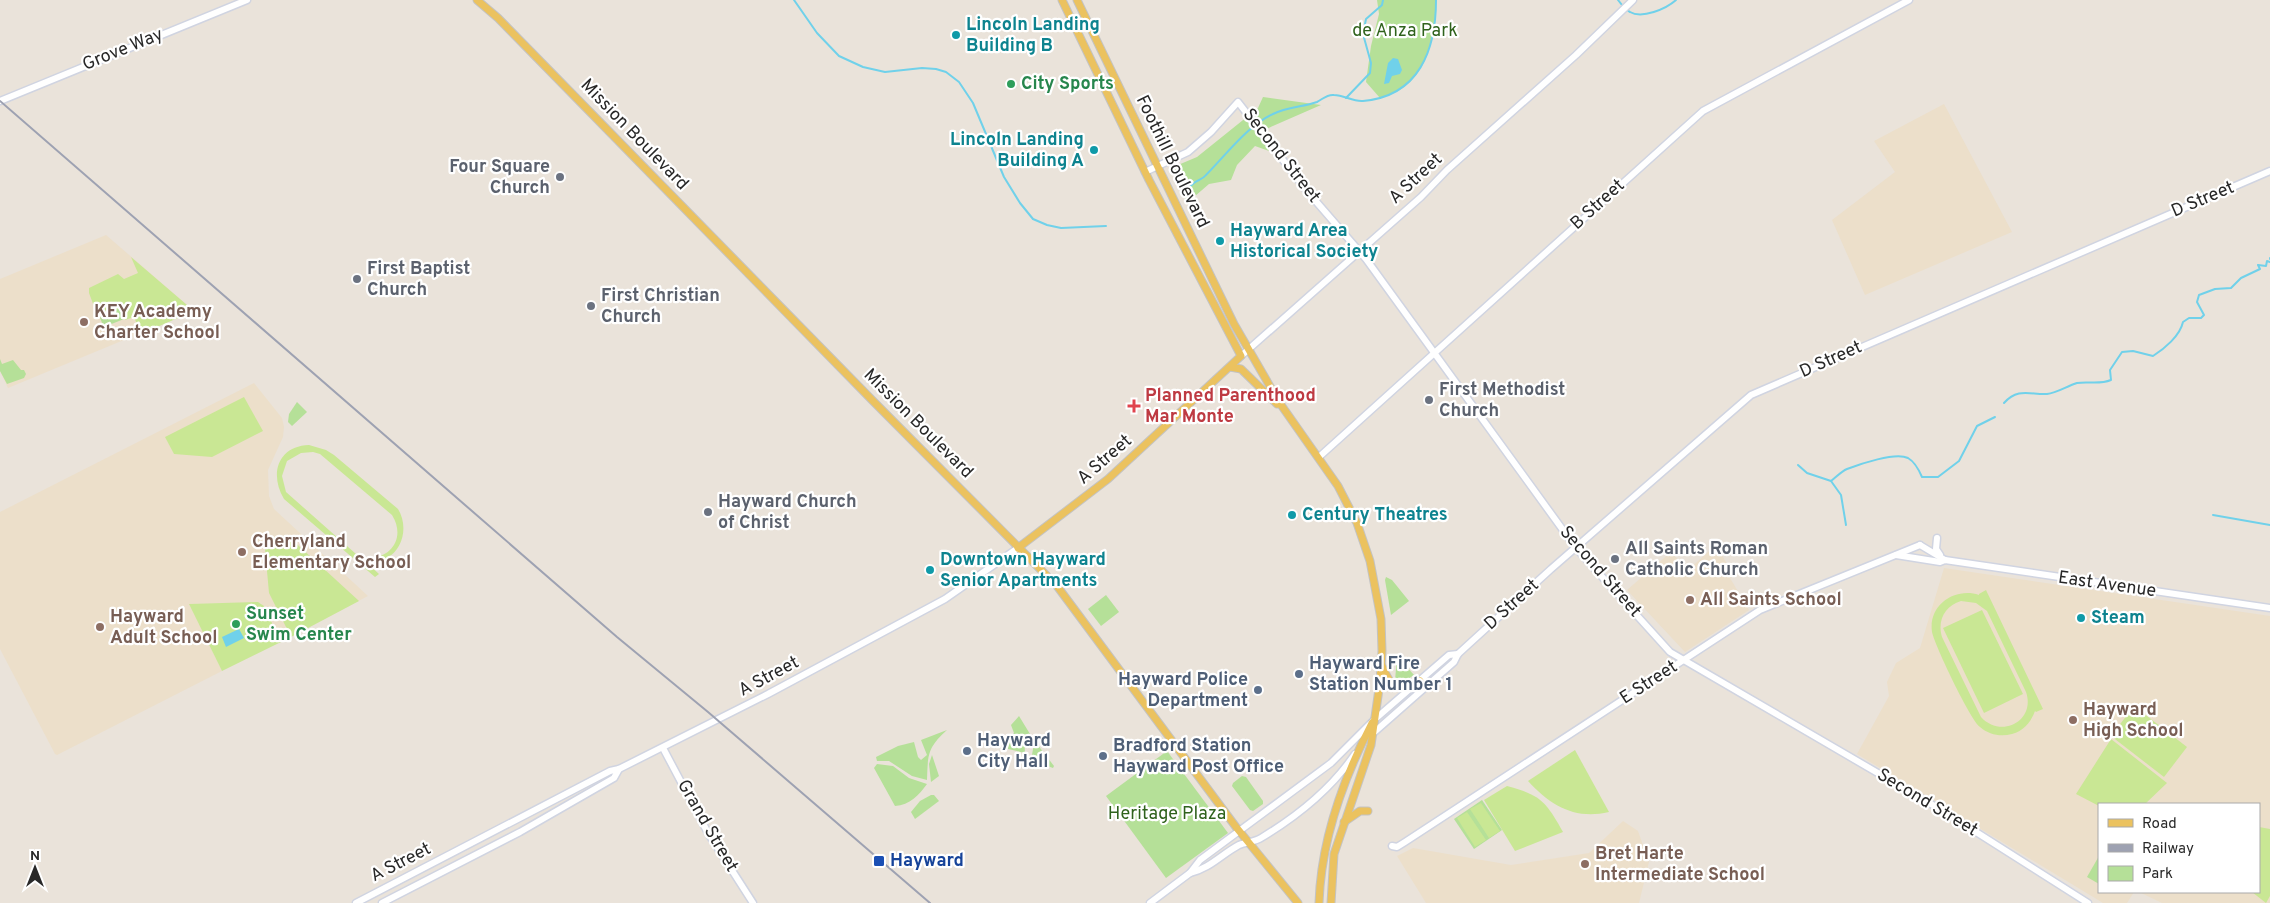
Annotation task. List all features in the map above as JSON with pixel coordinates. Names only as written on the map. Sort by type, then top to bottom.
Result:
[{"type":"main road","name":"Mission Boulevard","points":[[478,0],[498,18],[1064,593],[1240,831],[1298,903]]},
{"type":"main road","name":"Foothill Boulevard","points":[[1062,0],[1145,172],[1241,356]]},
{"type":"main road","name":"Foothill Boulevard","points":[[1077,0],[1248,350],[1288,414],[1319,457],[1347,501],[1370,561],[1380,610],[1382,664],[1369,751],[1333,861],[1331,903]]},
{"type":"main road","name":"A Street","points":[[1018,548],[1108,479],[1241,356]]},
{"type":"main road","points":[[1230,367],[1241,369],[1288,414]]},
{"type":"main road","points":[[1382,664],[1388,680],[1396,688],[1408,688],[1420,681]]},
{"type":"main road","name":"Foothill Boulevard","points":[[1319,903],[1321,865],[1325,844],[1359,748],[1374,720]]},
{"type":"main road","points":[[1344,823],[1360,811],[1368,810]]},
{"type":"main road","points":[[1288,890],[1292,903]]},
{"type":"street","name":"Grove Way","points":[[0,101],[247,0]]},
{"type":"street","name":"B Street","points":[[1319,457],[1703,111],[1909,0]]},
{"type":"street","name":"A Street","points":[[1241,356],[1360,251],[1614,20],[1631,2]]},
{"type":"street","name":"Second Street","points":[[1157,165],[1188,152],[1212,131],[1238,102],[1307,191],[1360,251],[1433,354],[1576,548],[1670,652],[1943,811],[2088,903]]},
{"type":"street","points":[[1145,172],[1157,165]]},
{"type":"street","name":"D Street","points":[[1190,873],[1201,871],[1239,846],[1259,839],[1314,798],[1348,764],[1373,733],[1454,662],[1458,654],[1751,395],[2270,171]]},
{"type":"street","points":[[1937,538],[1936,549],[1942,558]]},
{"type":"street","points":[[1920,545],[1919,553],[1925,560]]},
{"type":"street","name":"East Avenue","points":[[1920,545],[1942,558],[2270,608]]},
{"type":"street","name":"E Street","points":[[1392,846],[1397,847],[1405,842],[1760,610],[1920,545]]},
{"type":"street","name":"A Street","points":[[356,903],[610,771],[619,769],[663,748],[774,692],[945,599],[1018,548]]},
{"type":"street","name":"East Avenue","points":[[1894,555],[1940,562],[1942,558]]},
{"type":"street","name":"D Street","points":[[1150,903],[1190,873],[1200,860],[1331,763],[1374,720],[1449,655],[1458,654]]},
{"type":"street","name":"Grand Street","points":[[663,748],[708,833],[753,903]]},
{"type":"street","name":"A Street","points":[[382,903],[535,824],[614,778],[619,769]]},
{"type":"shaded area","points":[[1944,104],[2012,232],[1865,295],[1832,220],[1895,172],[1874,141]]},
{"type":"shaded area","name":"KEY Academy Charter School","points":[[106,235],[194,311],[8,388],[0,371],[0,279]]},
{"type":"shaded area","points":[[254,383],[282,418],[284,427],[283,437],[268,470],[269,496],[274,509],[368,596],[281,642],[261,603],[190,604],[222,671],[57,755],[55,754],[0,649],[0,512]]},
{"type":"shaded area","name":"All Saints School","points":[[1716,545],[1734,576],[1730,578],[1749,610],[1685,652],[1627,590],[1671,552],[1688,570]]},
{"type":"shaded area","name":"Hayward High School","points":[[1944,568],[2270,616],[2270,903],[2162,903],[2141,893],[2260,893],[2260,803],[2098,803],[2098,893],[2133,893],[2127,903],[2103,903],[1857,754],[1889,696],[1887,682],[1896,663],[1920,648]]},
{"type":"shaded area","name":"Bret Harte Intermediate School","points":[[1623,821],[1638,831],[1649,862],[1639,903],[1426,903],[1397,856],[1413,848],[1511,865],[1589,853]]},
{"type":"green space","name":"de Anza Park","points":[[1377,0],[1436,0],[1430,46],[1418,73],[1408,84],[1396,92],[1380,98],[1366,82],[1371,46],[1379,14]]},
{"type":"green space","points":[[1263,97],[1321,105],[1257,133],[1269,151],[1255,146],[1237,165],[1231,180],[1209,184],[1187,203],[1173,171],[1178,165],[1197,157],[1258,108]]},
{"type":"green space","points":[[131,257],[194,311],[141,334],[134,317],[125,320],[120,308],[98,317],[89,288],[118,274],[124,279],[138,273]]},
{"type":"green space","points":[[120,308],[124,319],[104,327],[100,318],[102,315]]},
{"type":"green space","points":[[0,359],[2,364],[13,360],[21,370],[24,370],[26,374],[24,378],[7,384],[0,371]]},
{"type":"green space","points":[[244,397],[263,431],[212,457],[174,454],[165,437]]},
{"type":"green space","points":[[297,402],[307,412],[292,426],[288,422],[289,414]]},
{"type":"green space","points":[[309,445],[326,450],[398,509],[403,522],[401,542],[393,554],[387,558],[368,564],[379,574],[375,577],[284,499],[279,490],[277,480],[279,463],[290,450]],"holes":[[[313,452],[320,454],[392,515],[397,534],[395,543],[390,550],[375,557],[356,554],[286,492],[282,476],[287,461],[301,453]]]},
{"type":"green space","points":[[288,536],[359,601],[291,637],[269,593],[264,538]]},
{"type":"green space","points":[[1386,577],[1392,580],[1409,601],[1391,615],[1385,580]]},
{"type":"green space","points":[[1986,590],[2043,709],[2035,711],[2026,726],[2012,734],[1991,734],[1980,727],[1975,721],[1953,682],[1932,632],[1934,614],[1945,600],[1961,594],[1979,594]],"holes":[[[1961,601],[1976,603],[1987,611],[2026,692],[2028,702],[2026,711],[2015,724],[1998,726],[1989,723],[1981,717],[1942,637],[1942,619],[1947,610],[1955,603]]]},
{"type":"green space","points":[[1106,595],[1119,612],[1101,626],[1088,609]]},
{"type":"green space","name":"Sunset Swim Center","points":[[258,602],[264,606],[281,642],[222,671],[189,604]]},
{"type":"green space","points":[[1982,610],[2023,694],[1984,713],[1943,628]]},
{"type":"green space","points":[[1397,656],[1414,675],[1400,684],[1395,681]]},
{"type":"green space","points":[[2134,706],[2187,747],[2164,777],[2111,736]]},
{"type":"green space","points":[[1019,716],[1030,734],[1024,735],[1025,753],[1008,749],[1007,742],[1014,733],[1011,725]]},
{"type":"green space","points":[[947,730],[930,752],[927,780],[912,776],[889,761],[877,761],[876,757],[898,746],[914,742],[918,757],[921,760],[927,755],[921,740]]},
{"type":"green space","points":[[2111,739],[2167,783],[2146,803],[2098,803],[2098,805],[2076,794]]},
{"type":"green space","points":[[1034,744],[1037,744],[1054,766],[1053,768],[1031,760]]},
{"type":"green space","points":[[1575,750],[1609,812],[1585,814],[1564,809],[1546,798],[1528,781]]},
{"type":"green space","name":"Heritage Plaza","points":[[1167,751],[1228,833],[1166,878],[1106,796]]},
{"type":"green space","points":[[932,755],[939,776],[931,782],[929,764]]},
{"type":"green space","points":[[877,764],[893,766],[909,778],[927,784],[914,799],[905,804],[895,806],[874,768]]},
{"type":"green space","points":[[1242,776],[1246,777],[1263,801],[1263,804],[1253,811],[1250,810],[1232,786]]},
{"type":"green space","points":[[1507,786],[1528,793],[1541,801],[1552,813],[1563,832],[1515,851],[1484,800]]},
{"type":"green space","points":[[934,795],[939,801],[915,819],[911,812],[920,801]]},
{"type":"green space","points":[[1482,800],[1502,830],[1474,849],[1454,819]]},
{"type":"green space","points":[[1481,803],[1500,831],[1489,838],[1470,809]]},
{"type":"green space","points":[[1467,812],[1486,840],[1475,847],[1457,818]]},
{"type":"green space","points":[[2260,827],[2270,829],[2270,896],[2266,903],[2253,893],[2260,893]]},
{"type":"green space","points":[[2098,858],[2098,883],[2087,877]]},
{"type":"water","points":[[1393,58],[1398,59],[1402,70],[1400,74],[1392,76],[1389,83],[1384,84],[1388,63]]},
{"type":"water","points":[[239,629],[244,638],[226,647],[222,637]]},
{"type":"waterway","points":[[794,0],[817,33],[839,56],[863,67],[885,72],[922,68],[936,69],[946,72],[959,82],[973,103],[1004,177],[1020,203],[1033,219],[1061,228],[1106,226]]},
{"type":"waterway","points":[[1346,98],[1370,73],[1371,63],[1363,34],[1366,19],[1382,5],[1383,0]]},
{"type":"waterway","points":[[1183,194],[1205,176],[1245,133],[1273,114],[1317,102],[1329,95],[1338,95],[1363,101],[1382,97],[1398,90],[1411,80],[1428,53],[1435,18],[1436,0]]},
{"type":"waterway","points":[[1618,0],[1628,11],[1635,14],[1647,14],[1660,10],[1676,0]]},
{"type":"waterway","points":[[2004,403],[2009,398],[2020,393],[2047,394],[2077,383],[2111,380],[2110,370],[2122,352],[2133,351],[2153,356],[2167,346],[2175,337],[2183,322],[2189,318],[2201,318],[2204,315],[2197,302],[2199,295],[2215,289],[2231,288],[2241,278],[2260,269],[2258,265],[2266,266],[2267,261],[2270,262]]},
{"type":"waterway","points":[[1798,465],[1807,473],[1831,481],[1847,469],[1878,459],[1895,456],[1908,458],[1913,462],[1922,477],[1938,477],[1959,461],[1977,426],[1995,417]]},
{"type":"waterway","points":[[1831,481],[1841,495],[1846,525]]},
{"type":"waterway","points":[[2213,515],[2270,525]]},
{"type":"railway","points":[[0,101],[617,637],[708,712],[930,903]]},
{"type":"place","name":"Lincoln Landing Building B","points":[[956,35]]},
{"type":"place","name":"City Sports","points":[[1011,84]]},
{"type":"place","name":"Lincoln Landing Building A","points":[[1094,150]]},
{"type":"place","name":"Four Square Church","points":[[560,177]]},
{"type":"place","name":"Hayward Area Historical Society","points":[[1220,241]]},
{"type":"place","name":"First Baptist Church","points":[[357,279]]},
{"type":"place","name":"First Christian Church","points":[[591,306]]},
{"type":"place","name":"KEY Academy Charter School","points":[[84,322]]},
{"type":"place","name":"First Methodist Church","points":[[1429,400]]},
{"type":"place","name":"Planned Parenthood Mar Monte","points":[[1134,406]]},
{"type":"place","name":"Hayward Church of Christ","points":[[708,512]]},
{"type":"place","name":"Century Theatres","points":[[1292,515]]},
{"type":"place","name":"Cherryland Elementary School","points":[[242,552]]},
{"type":"place","name":"All Saints Roman Catholic Church","points":[[1615,559]]},
{"type":"place","name":"Downtown Hayward Senior Apartments","points":[[930,570]]},
{"type":"place","name":"All Saints School","points":[[1690,600]]},
{"type":"place","name":"Steam","points":[[2081,618]]},
{"type":"place","name":"Sunset Swim Center","points":[[236,624]]},
{"type":"place","name":"Hayward Adult School","points":[[100,627]]},
{"type":"place","name":"Hayward Fire Station Number 1","points":[[1299,674]]},
{"type":"place","name":"Hayward Police Department","points":[[1258,690]]},
{"type":"place","name":"Hayward High School","points":[[2073,720]]},
{"type":"place","name":"Hayward City Hall","points":[[967,751]]},
{"type":"place","name":"Bradford Station Hayward Post Office","points":[[1103,756]]},
{"type":"place","name":"Hayward","points":[[879,861]]},
{"type":"place","name":"Bret Harte Intermediate School","points":[[1585,864]]}]
